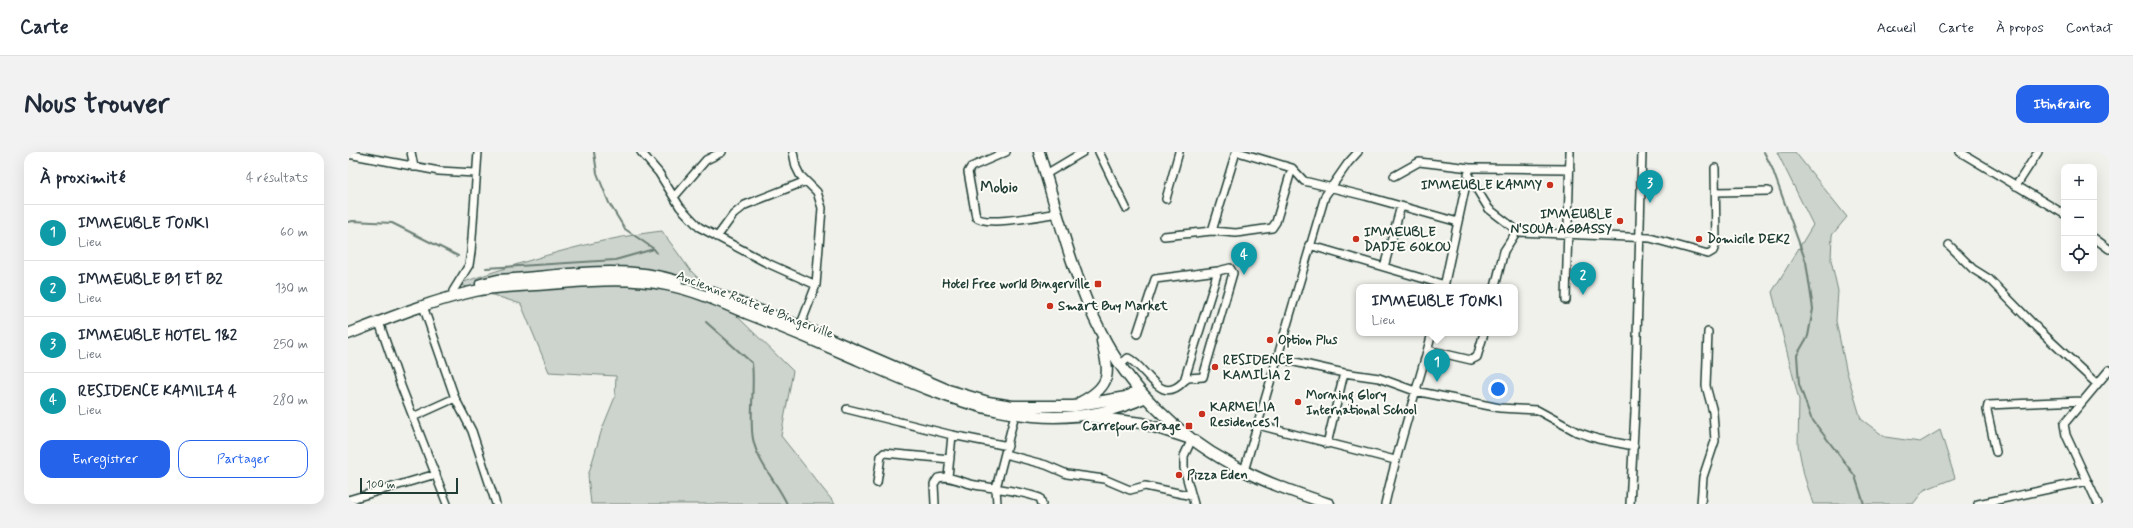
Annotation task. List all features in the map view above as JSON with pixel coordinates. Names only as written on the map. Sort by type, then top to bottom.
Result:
[{"type":"street","points":[[411,152],[414,167]]},
{"type":"street","points":[[453,291],[468,265],[471,252],[475,173],[478,152]]},
{"type":"street","points":[[641,152],[659,173],[680,207],[699,227],[765,262],[816,285]]},
{"type":"street","points":[[674,197],[706,160],[722,152]]},
{"type":"street","name":"Ancienne Route de Bingerville","points":[[793,152],[796,167],[806,181],[817,192],[822,208],[816,285],[798,330]]},
{"type":"street","points":[[1006,152],[971,167],[968,172],[976,217],[978,219],[1001,220],[1058,213]]},
{"type":"street","points":[[1039,152],[1084,294],[1100,331],[1120,364],[1139,390],[1192,439],[1244,471],[1329,504]]},
{"type":"street","points":[[1046,174],[1083,152]]},
{"type":"street","points":[[1099,152],[1126,208]]},
{"type":"street","points":[[1166,199],[1179,152]]},
{"type":"street","points":[[1212,231],[1237,152],[1292,168],[1304,181],[1458,222]]},
{"type":"street","points":[[1244,471],[1309,245],[1325,196],[1358,152]]},
{"type":"street","points":[[1566,300],[1570,152]]},
{"type":"street","points":[[1630,504],[1634,446],[1642,152]]},
{"type":"street","points":[[1960,152],[2061,212]]},
{"type":"street","points":[[2016,186],[2038,152]]},
{"type":"street","points":[[348,154],[362,154],[414,167],[445,172],[475,173]]},
{"type":"street","points":[[1394,176],[1419,162],[1470,168],[1570,169]]},
{"type":"street","points":[[1164,236],[1212,231],[1236,233],[1272,228],[1276,222],[1292,168]]},
{"type":"street","points":[[1470,168],[1468,175],[1489,209],[1517,231],[1567,236],[1639,237],[1670,243],[1688,250],[1708,254],[1713,251],[1716,244],[1715,168]]},
{"type":"street","points":[[717,237],[733,215],[745,205],[806,181]]},
{"type":"street","points":[[1445,284],[1465,189]]},
{"type":"street","points":[[1716,192],[1768,191]]},
{"type":"street","points":[[1384,267],[1401,206]]},
{"type":"street","points":[[1496,284],[1504,251],[1517,231]]},
{"type":"street","points":[[2097,240],[2109,249]]},
{"type":"street","points":[[1309,245],[1439,284]]},
{"type":"street","points":[[1949,245],[1973,269],[1989,279],[2039,330],[2097,384]]},
{"type":"street","points":[[1120,364],[1128,358],[1137,363],[1161,389],[1168,390],[1177,388],[1188,378],[1202,377],[1233,273],[1230,268],[1218,271],[1155,279],[1137,334]]},
{"type":"street","points":[[1184,381],[1218,271]]},
{"type":"street","name":"Ancienne Route de Bingerville","points":[[348,326],[453,291],[498,280],[602,273],[636,273],[663,277],[720,295],[962,403],[1015,414],[1074,411],[1132,404],[1146,397]]},
{"type":"street","name":"Ancienne Route de Bingerville","points":[[348,334],[423,306],[476,291],[603,280],[636,280],[668,285],[716,300],[798,330],[967,396],[1012,406],[1074,411],[1126,397],[1139,390]]},
{"type":"street","points":[[423,306],[455,398],[472,430],[496,504]]},
{"type":"street","points":[[379,322],[413,417],[447,504]]},
{"type":"street","points":[[1074,411],[1103,387],[1106,378],[1106,361],[1100,331]]},
{"type":"street","points":[[1701,504],[1703,478],[1715,441],[1713,412],[1706,386],[1708,332]]},
{"type":"street","points":[[1385,504],[1395,460],[1431,336]]},
{"type":"street","points":[[1428,350],[1471,360],[1477,357],[1483,336]]},
{"type":"street","points":[[1277,358],[1344,373],[1379,378],[1415,391],[1500,408],[1537,410],[1577,432],[1598,439],[1634,446]]},
{"type":"street","points":[[2098,504],[2064,430],[2064,424],[2067,418],[2109,370]]},
{"type":"street","points":[[1327,444],[1344,373]]},
{"type":"street","points":[[413,417],[455,398]]},
{"type":"street","points":[[1996,452],[1987,410],[1988,406],[2082,401]]},
{"type":"street","points":[[847,409],[1006,450],[1067,474],[1104,479],[1130,490],[1145,486],[1192,496]]},
{"type":"street","points":[[1074,411],[1142,423],[1192,439]]},
{"type":"street","points":[[997,504],[996,488],[1015,414]]},
{"type":"street","points":[[1258,425],[1327,444],[1395,460]]},
{"type":"street","points":[[948,477],[952,435]]},
{"type":"street","points":[[1192,439],[1184,456],[1184,468],[1194,504]]},
{"type":"street","points":[[877,483],[881,456],[884,453],[950,459]]},
{"type":"street","points":[[348,500],[436,474]]},
{"type":"street","points":[[935,504],[935,481],[938,478],[948,477],[973,484],[1022,492],[1040,498],[1042,504]]},
{"type":"street","points":[[1978,504],[2087,481]]},
{"type":"shaded area","points":[[1777,152],[1795,152],[1847,217],[1832,235],[1831,260],[1838,291],[1836,321],[1846,369],[1861,419],[1885,437],[1920,442],[1940,430],[1955,478],[1924,490],[1913,504],[1813,504],[1804,475],[1798,445],[1799,400],[1772,292],[1813,225]]},
{"type":"shaded area","points":[[662,231],[690,270],[793,371],[781,436],[835,504],[591,504],[588,476],[602,429],[615,397],[616,376],[549,372],[521,304],[458,284],[508,267],[584,245],[610,239]]},
{"type":"waterway","points":[[594,152],[597,173],[609,203],[625,229],[654,249]]},
{"type":"waterway","points":[[1764,152],[1772,168],[1806,262],[1813,309],[1808,336],[1797,355],[1799,384],[1811,418],[1855,476],[1864,504]]},
{"type":"waterway","points":[[348,222],[392,223],[458,256]]},
{"type":"waterway","points":[[486,268],[615,260],[654,249],[657,253]]},
{"type":"waterway","points":[[706,322],[752,363],[752,431],[755,448],[763,465],[787,504]]},
{"type":"place","name":"IMMEUBLE KAMMY","points":[[1550,185]]},
{"type":"place","name":"IMMEUBLE HOTEL 1&2","points":[[1650,203]]},
{"type":"place","name":"IMMEUBLE N'SOUA AGBASSY","points":[[1620,221]]},
{"type":"place","name":"IMMEUBLE DADJE GOKOU","points":[[1356,239]]},
{"type":"place","name":"Domicile DEK2","points":[[1699,239]]},
{"type":"place","name":"RESIDENCE KAMILIA 4","points":[[1244,275]]},
{"type":"place","name":"Hotel Free world Bingerville","points":[[1098,284]]},
{"type":"place","name":"IMMEUBLE B1 ET B2","points":[[1583,295]]},
{"type":"place","name":"Smart Buy Market","points":[[1050,306]]},
{"type":"place","name":"Option Plus","points":[[1270,340]]},
{"type":"place","name":"RESIDENCE KAMILIA 2","points":[[1215,367]]},
{"type":"place","name":"IMMEUBLE TONKI","points":[[1437,382]]},
{"type":"place","name":"Morning Glory International School","points":[[1298,402]]},
{"type":"place","name":"KARMELIA Residences 1","points":[[1202,414]]},
{"type":"place","name":"Carrefour Garage","points":[[1189,426]]},
{"type":"place","name":"Pizza Eden","points":[[1179,475]]},
{"type":"district","name":"Mobio","points":[[999,188]]}]
